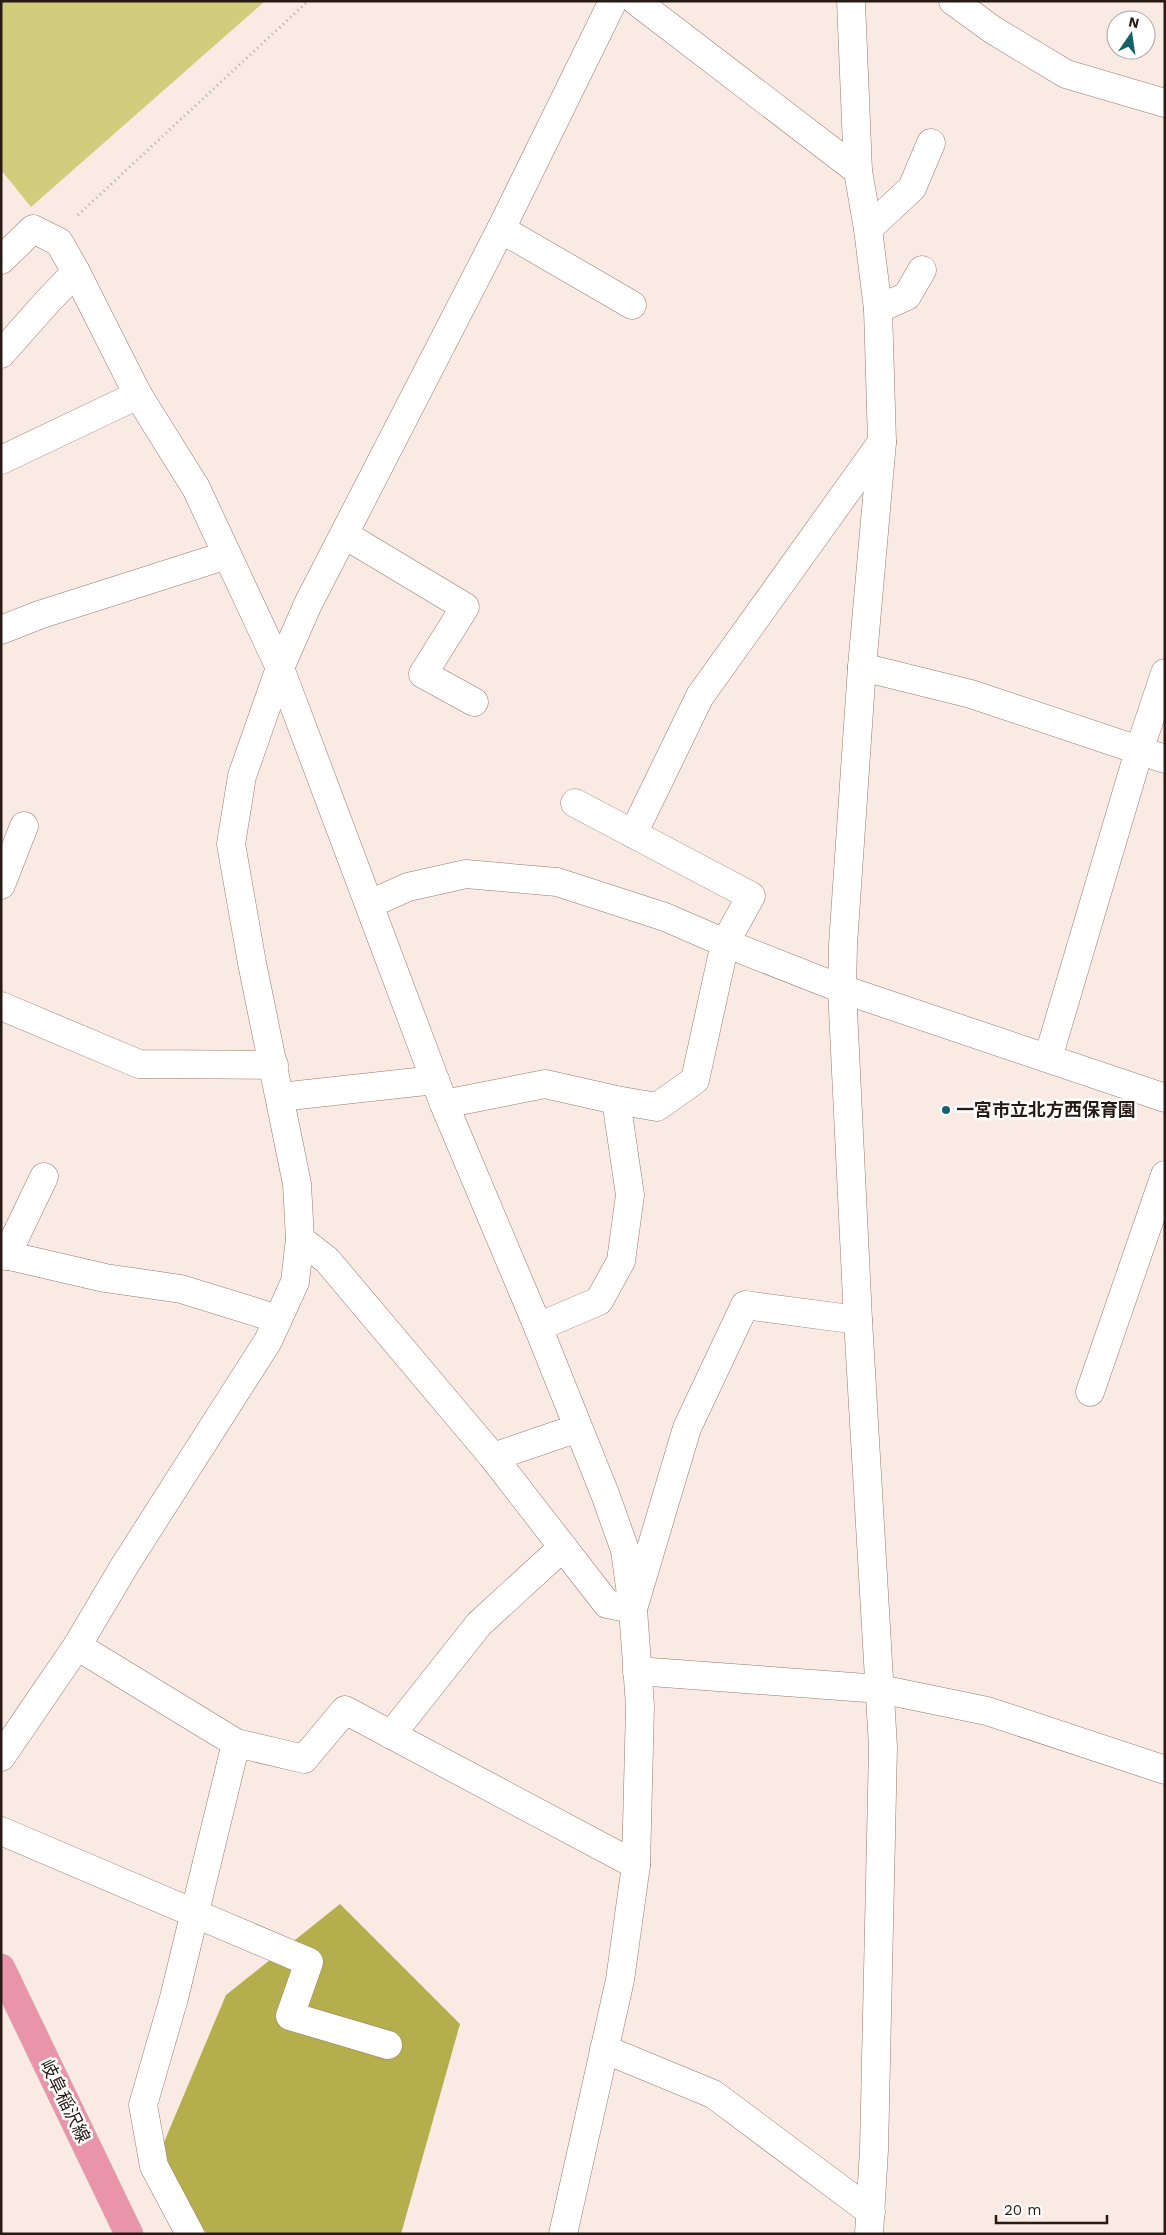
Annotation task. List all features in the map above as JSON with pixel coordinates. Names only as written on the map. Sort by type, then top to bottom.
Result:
[{"type":"main road","name":"岐阜稲沢線","points":[[1,1968],[129,2234]]},
{"type":"street","points":[[1,1756],[77,1646],[125,1565],[268,1340],[295,1282],[300,1239],[297,1184],[252,964],[231,844],[242,776],[280,668],[308,604],[501,230],[613,1]]},
{"type":"street","points":[[636,1],[858,171]]},
{"type":"street","points":[[851,1],[858,171],[868,229],[878,309],[882,442],[862,667],[843,945],[842,989],[858,1320],[883,1757],[870,2223]]},
{"type":"street","points":[[953,1],[993,30],[1066,74],[1165,103]]},
{"type":"street","points":[[868,229],[912,188],[931,143]]},
{"type":"street","points":[[1,260],[33,229],[59,242],[138,396],[196,488],[280,668],[439,1092],[538,1327],[625,1550],[633,1609],[640,1706],[636,1866],[620,1980],[563,2234]]},
{"type":"street","points":[[501,230],[632,305]]},
{"type":"street","points":[[878,309],[907,296],[922,270]]},
{"type":"street","points":[[1,354],[76,272]]},
{"type":"street","points":[[1,460],[138,396]]},
{"type":"street","points":[[633,834],[700,696],[882,442]]},
{"type":"street","points":[[344,535],[465,607],[423,674],[474,702]]},
{"type":"street","points":[[1,630],[39,615],[227,555]]},
{"type":"street","points":[[862,667],[971,694],[1165,759]]},
{"type":"street","points":[[1048,1058],[1139,751],[1165,673]]},
{"type":"street","points":[[280,1097],[439,1092],[545,1084],[657,1107],[696,1080],[725,944],[751,896],[575,803]]},
{"type":"street","points":[[1,885],[24,826]]},
{"type":"street","points":[[370,904],[408,887],[466,874],[557,882],[665,917],[725,944],[842,989],[1165,1098]]},
{"type":"street","points":[[1,1006],[139,1064],[274,1065]]},
{"type":"street","points":[[538,1327],[599,1301],[621,1260],[630,1194],[616,1100]]},
{"type":"street","points":[[1090,1392],[1165,1175]]},
{"type":"street","points":[[44,1177],[4,1255],[105,1278],[181,1289],[278,1319]]},
{"type":"street","points":[[300,1239],[328,1260],[493,1457],[607,1604],[633,1609]]},
{"type":"street","points":[[633,1609],[687,1428],[745,1305],[858,1320]]},
{"type":"street","points":[[493,1457],[578,1428]]},
{"type":"street","points":[[391,1734],[479,1624],[563,1547]]},
{"type":"street","points":[[77,1646],[236,1744],[304,1759],[345,1710],[636,1866]]},
{"type":"street","points":[[638,1671],[880,1689],[987,1711],[1165,1770]]},
{"type":"street","points":[[190,2234],[154,2166],[142,2105],[174,1998],[236,1744]]},
{"type":"street","points":[[1,1831],[310,1962],[290,2016],[388,2045]]},
{"type":"street","points":[[604,2049],[713,2094],[870,2223]]},
{"type":"path","points":[[59,242],[80,211],[308,1]]},
{"type":"shaded area","points":[[1,1],[265,1],[31,207],[1,170]]},
{"type":"shaded area","points":[[340,1904],[460,2024],[401,2234],[207,2234],[154,2166],[226,1995]]},
{"type":"place","name":"一宮市立北方西保育園","points":[[946,1110]]}]
